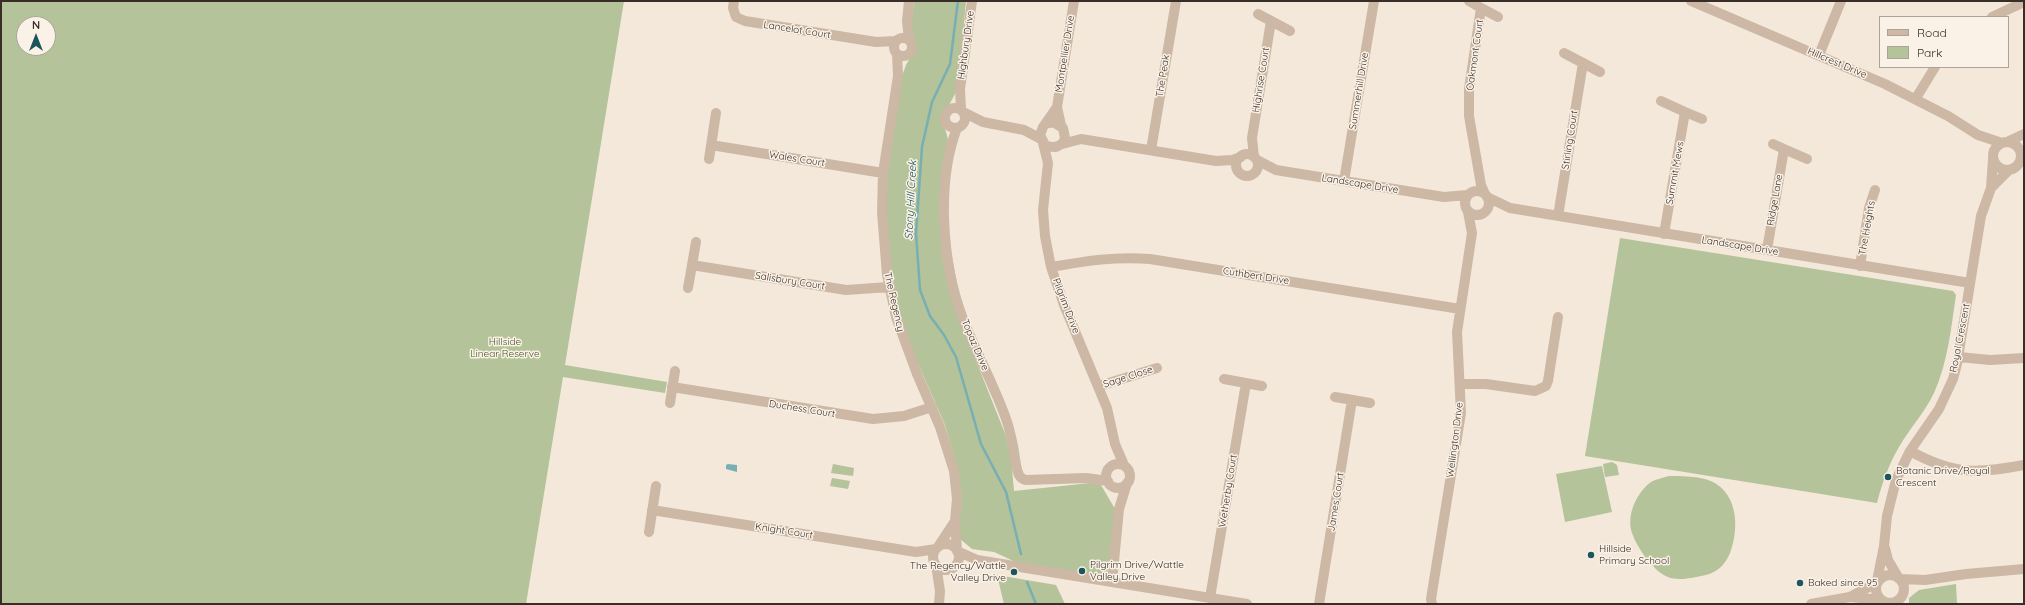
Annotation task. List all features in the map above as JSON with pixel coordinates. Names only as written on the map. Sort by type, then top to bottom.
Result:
[{"type":"street","name":"Lancelot Court","points":[[734,1],[733,8],[736,17],[745,21],[896,46]]},
{"type":"street","points":[[896,46],[902,56],[908,54],[912,49],[909,40],[907,21],[909,1]]},
{"type":"street","name":"Highbury Drive","points":[[960,89],[972,1]]},
{"type":"street","name":"Montpellier Drive","points":[[1062,126],[1057,107],[1074,1]]},
{"type":"street","name":"The Peak","points":[[1151,150],[1176,1]]},
{"type":"street","name":"Summerhill Drive","points":[[1344,181],[1374,1]]},
{"type":"street","name":"Oakmont Court","points":[[1468,1],[1498,17]]},
{"type":"street","name":"Hillcrest Drive","points":[[1692,1],[1712,5],[1916,98],[1978,135],[2004,142]]},
{"type":"street","points":[[1819,55],[1842,1]]},
{"type":"street","points":[[1994,16],[2018,3]]},
{"type":"street","name":"Oakmont Court","points":[[1482,8],[1469,89],[1469,116],[1479,173],[1486,195]]},
{"type":"street","points":[[1258,14],[1290,31]]},
{"type":"street","points":[[896,46],[907,21]]},
{"type":"street","name":"Highrise Court","points":[[1242,156],[1252,138],[1271,21]]},
{"type":"street","points":[[896,46],[904,37],[909,40]]},
{"type":"street","name":"The Regency","points":[[896,46],[898,76],[883,173],[882,212],[889,287],[896,317],[905,343],[948,447],[954,471],[957,499],[955,521],[957,550]]},
{"type":"street","points":[[1564,53],[1600,72]]},
{"type":"street","name":"The Regency","points":[[898,76],[908,54]]},
{"type":"street","name":"Stirling Court","points":[[1558,216],[1582,63]]},
{"type":"street","points":[[1916,98],[1933,68]]},
{"type":"street","points":[[960,89],[945,118],[955,126],[983,122]]},
{"type":"street","points":[[955,126],[965,118],[962,111],[960,89]]},
{"type":"street","points":[[1661,101],[1702,119]]},
{"type":"street","name":"Montpellier Drive","points":[[1044,126],[1057,107]]},
{"type":"street","points":[[949,110],[955,108],[983,122],[1024,130],[1052,148],[1082,139]]},
{"type":"street","name":"Summit Mews","points":[[1664,234],[1685,112]]},
{"type":"street","points":[[709,159],[716,113]]},
{"type":"street","points":[[1024,130],[1044,126],[1053,122],[1082,139],[1216,161],[1232,160],[1242,156],[1256,159],[1258,166],[1254,173],[1244,175],[1216,161]]},
{"type":"street","name":"Topaz Drive","points":[[955,126],[945,195],[945,220],[953,282],[962,317],[1005,417],[1013,445],[1018,473],[1022,479],[1030,481],[1111,476]]},
{"type":"street","points":[[1042,141],[1041,130],[1044,126]]},
{"type":"street","points":[[1061,145],[1065,134],[1062,126]]},
{"type":"street","points":[[2004,142],[2016,144],[2022,149],[2019,164],[2009,170],[2001,168],[1993,156],[1998,145],[2004,142],[2024,134]]},
{"type":"street","name":"Hillcrest Drive","points":[[1978,135],[1993,156]]},
{"type":"street","name":"Highrise Court","points":[[1252,138],[1256,159]]},
{"type":"street","name":"Pilgrim Drive","points":[[1042,141],[1048,163],[1043,210],[1045,236],[1051,267],[1064,305],[1107,408],[1115,444],[1124,465],[1130,473],[1119,509],[1112,582]]},
{"type":"street","points":[[1773,144],[1807,159]]},
{"type":"street","name":"Wales Court","points":[[711,145],[883,173]]},
{"type":"street","name":"Pilgrim Drive","points":[[1048,163],[1061,145]]},
{"type":"street","name":"Ridge Lane","points":[[1767,250],[1784,149]]},
{"type":"street","points":[[1238,171],[1237,165],[1242,156]]},
{"type":"street","name":"Royal Crescent","points":[[1877,582],[1884,546],[1887,516],[1896,480],[1910,451],[1935,415],[1946,396],[1958,356],[1981,216],[1991,188],[1993,156]]},
{"type":"street","name":"Landscape Drive","points":[[1256,159],[1276,170]]},
{"type":"street","name":"Landscape Drive","points":[[1254,173],[1276,170],[1444,197],[1468,194]]},
{"type":"street","name":"Royal Crescent","points":[[1991,188],[2009,170]]},
{"type":"street","points":[[1468,194],[1477,190],[1486,195],[1489,204],[1483,213],[1474,215],[1467,210],[1464,202],[1468,194],[1476,184],[1479,173]]},
{"type":"street","name":"The Heights","points":[[1860,266],[1869,208],[1875,190]]},
{"type":"street","name":"Landscape Drive","points":[[1486,195],[1510,208],[1970,283]]},
{"type":"street","name":"Landscape Drive","points":[[1444,197],[1467,210]]},
{"type":"street","name":"Landscape Drive","points":[[1483,213],[1510,208]]},
{"type":"street","name":"Wellington Drive","points":[[1467,210],[1472,233]]},
{"type":"street","name":"Wellington Drive","points":[[1430,602],[1459,426],[1460,384],[1457,349],[1460,308],[1472,233],[1483,213]]},
{"type":"street","points":[[688,288],[696,242]]},
{"type":"street","name":"Cuthbert Drive","points":[[1051,267],[1116,257],[1150,259],[1460,308]]},
{"type":"street","name":"Salisbury Court","points":[[692,265],[846,290],[889,287]]},
{"type":"street","points":[[1460,384],[1486,384],[1535,391],[1542,389],[1546,386],[1548,381],[1558,317]]},
{"type":"street","points":[[1958,356],[1990,360],[2024,358]]},
{"type":"street","name":"Sage Close","points":[[1099,386],[1157,368]]},
{"type":"street","points":[[670,402],[675,371]]},
{"type":"street","points":[[1224,379],[1262,386]]},
{"type":"street","name":"Wetherby Court","points":[[1210,598],[1246,383]]},
{"type":"street","name":"Duchess Court","points":[[672,387],[873,420],[904,416],[932,407]]},
{"type":"street","points":[[1335,397],[1370,403]]},
{"type":"street","name":"James Court","points":[[1319,604],[1352,400]]},
{"type":"street","name":"Pilgrim Drive","points":[[1115,444],[1111,476],[1119,509]]},
{"type":"street","points":[[1910,451],[1947,468],[1963,471],[1996,471],[2024,465]]},
{"type":"street","points":[[1124,465],[1111,476],[1121,487],[1127,483]]},
{"type":"street","points":[[648,532],[656,486]]},
{"type":"street","name":"Knight Court","points":[[652,510],[916,552],[937,548]]},
{"type":"street","name":"The Regency","points":[[937,548],[955,521]]},
{"type":"street","points":[[938,604],[940,591],[933,556],[937,548],[950,545],[977,560],[1247,604]]},
{"type":"street","name":"Royal Crescent","points":[[1884,546],[1888,560],[1899,578]]},
{"type":"street","points":[[940,591],[959,559],[957,550]]},
{"type":"street","name":"Knight Court","points":[[916,552],[935,564]]},
{"type":"street","points":[[935,564],[945,570],[977,560]]},
{"type":"street","points":[[1850,597],[1877,582],[1884,575],[1894,575],[1899,578],[1925,580],[1982,572],[2024,570]]},
{"type":"street","points":[[1899,578],[1904,587],[1902,599]]},
{"type":"street","points":[[1811,604],[1850,597],[1894,603],[1902,599],[1925,580]]},
{"type":"street","points":[[1877,582],[1876,592],[1884,602]]},
{"type":"green space","name":"Hillside Linear Reserve","points":[[1,1],[624,1],[565,365],[667,382],[665,393],[563,377],[526,604],[1,604]]},
{"type":"green space","points":[[914,1],[966,1],[960,65],[955,94],[942,118],[948,139],[941,198],[967,338],[1006,436],[1011,458],[1014,491],[1091,483],[1101,485],[1115,509],[1110,567],[1106,574],[1098,577],[1020,564],[994,552],[972,549],[959,538],[958,471],[945,425],[909,343],[898,308],[887,243],[887,172],[902,76],[915,49],[911,26]]},
{"type":"green space","points":[[1620,238],[1953,291],[1956,295],[1951,332],[1939,381],[1930,400],[1895,453],[1886,474],[1877,503],[1585,456]]},
{"type":"green space","points":[[1612,462],[1617,465],[1619,475],[1605,477],[1603,464]]},
{"type":"green space","points":[[833,464],[854,468],[853,476],[831,473]]},
{"type":"green space","points":[[1602,466],[1612,512],[1565,522],[1556,474]]},
{"type":"green space","points":[[1669,476],[1705,479],[1716,484],[1724,491],[1730,500],[1734,510],[1735,521],[1733,543],[1725,562],[1711,574],[1680,579],[1665,576],[1661,574],[1645,557],[1633,536],[1630,519],[1637,498],[1651,482]]},
{"type":"green space","points":[[832,478],[850,481],[848,489],[830,486]]},
{"type":"green space","points":[[997,575],[1056,585],[1065,604],[1004,604]]},
{"type":"green space","points":[[1956,584],[1957,604],[1909,604],[1909,598],[1919,590]]},
{"type":"water","points":[[726,465],[737,465],[737,472],[726,469]]},
{"type":"waterway","name":"Stony Hill Creek","points":[[958,1],[950,64],[932,102],[922,147],[916,233],[920,290],[930,316],[944,335],[956,357],[981,444],[1006,492],[1021,554]]},
{"type":"waterway","name":"Stony Hill Creek","points":[[1027,582],[1036,604]]},
{"type":"place","name":"Botanic Drive/Royal Crescent","points":[[1888,477]]},
{"type":"place","name":"Hillside Primary School","points":[[1591,555]]},
{"type":"place","name":"Pilgrim Drive/Wattle Valley Drive","points":[[1082,571]]},
{"type":"place","name":"The Regency/Wattle Valley Drive","points":[[1014,572]]},
{"type":"place","name":"Baked since 95","points":[[1800,583]]}]
